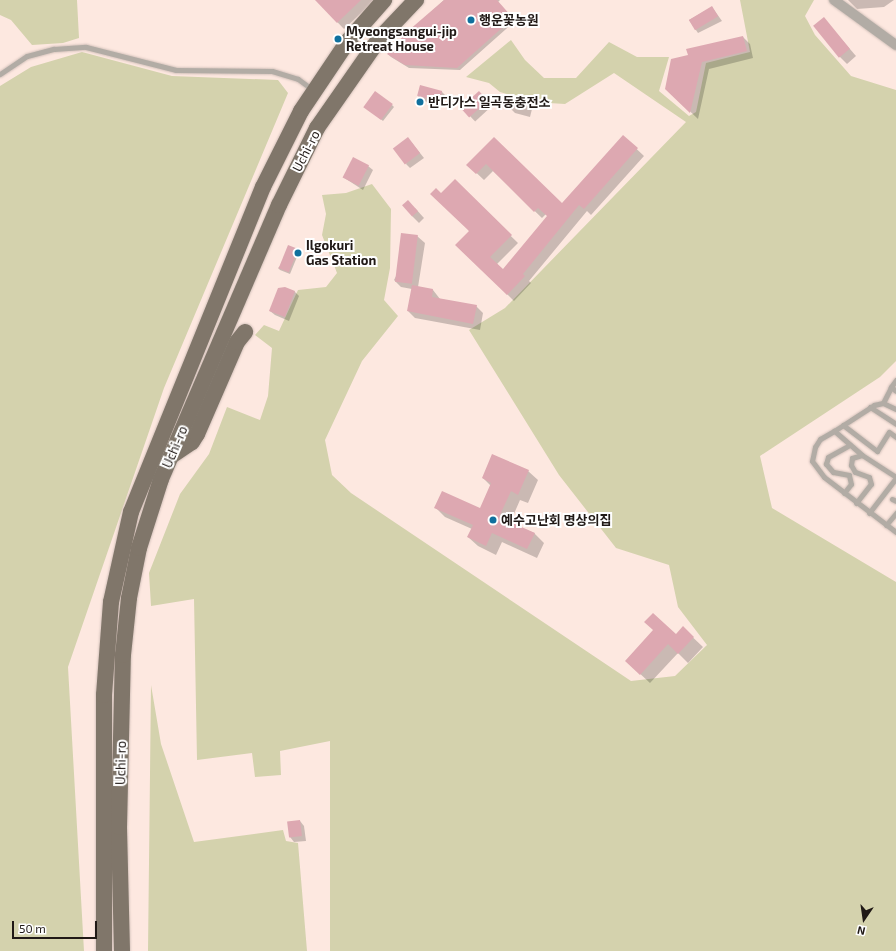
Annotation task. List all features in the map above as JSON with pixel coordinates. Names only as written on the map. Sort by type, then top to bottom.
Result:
[{"type":"main road","name":"Uchi-ro","points":[[104,951],[104,695],[111,602],[116,568],[131,512],[161,432],[263,187],[314,91],[348,40],[384,0]]},
{"type":"main road","name":"Uchi-ro","points":[[122,951],[119,828],[123,655],[129,598],[140,548],[171,456],[279,205],[317,128],[379,39],[416,0]]},
{"type":"main road","points":[[171,456],[192,442],[197,434],[237,342],[245,332]]},
{"type":"street","points":[[834,0],[896,45]]},
{"type":"lane","points":[[0,74],[26,56],[54,49],[86,46],[130,60],[176,70],[272,70],[298,79],[314,91]]},
{"type":"lane","points":[[896,380],[882,402],[870,407],[820,439],[815,447],[812,461],[824,477],[869,513],[896,532]]},
{"type":"lane","points":[[891,387],[896,391]]},
{"type":"lane","points":[[882,402],[896,408]]},
{"type":"lane","points":[[870,407],[896,424]]},
{"type":"lane","points":[[843,425],[877,450],[889,432],[896,437]]},
{"type":"lane","points":[[834,431],[862,455],[896,478],[869,513]]},
{"type":"lane","points":[[844,493],[851,484],[848,475],[833,472],[826,464],[828,457],[850,445]]},
{"type":"lane","points":[[856,503],[871,484],[869,477],[855,472],[851,465],[852,458],[862,455]]},
{"type":"lane","points":[[886,525],[896,513]]},
{"type":"shaded area","points":[[0,0],[77,0],[79,38],[63,43],[32,45],[11,20],[0,15]]},
{"type":"shaded area","points":[[740,0],[814,0],[805,16],[815,35],[851,76],[896,90],[896,361],[880,377],[760,456],[772,508],[896,582],[896,951],[330,951],[330,741],[280,751],[281,775],[255,777],[252,753],[197,760],[194,599],[151,606],[149,573],[180,494],[209,454],[227,407],[260,420],[268,396],[272,348],[255,335],[264,325],[279,331],[298,290],[326,287],[337,273],[322,235],[326,214],[322,195],[346,193],[372,184],[391,209],[390,268],[384,300],[398,316],[362,361],[325,440],[332,475],[351,493],[631,681],[675,676],[707,645],[678,607],[669,565],[616,548],[559,475],[469,330],[505,308],[686,122],[614,73],[565,104],[533,102],[500,92],[489,83],[466,77],[511,40],[525,60],[544,78],[576,78],[609,42],[637,57],[669,57],[659,91],[689,116],[696,112],[706,63],[750,52]]},
{"type":"shaded area","points":[[82,52],[172,76],[278,80],[288,93],[164,388],[68,667],[84,951],[0,951],[0,86],[31,67]]},
{"type":"shaded area","points":[[151,685],[161,744],[194,842],[283,830],[286,841],[298,843],[307,951],[148,951]]},
{"type":"building","points":[[315,0],[361,0],[337,23]]},
{"type":"building","points":[[444,0],[497,0],[513,18],[457,68],[405,65],[387,54],[408,31]]},
{"type":"building","points":[[712,6],[718,16],[695,30],[689,20]]},
{"type":"building","points":[[824,17],[850,49],[839,58],[813,26]]},
{"type":"building","points":[[743,36],[747,51],[702,62],[690,113],[665,89],[671,59],[688,55],[686,49]]},
{"type":"building","points":[[420,85],[442,91],[439,102],[417,96]]},
{"type":"building","points":[[375,91],[393,104],[381,120],[363,107]]},
{"type":"building","points":[[479,91],[488,101],[469,117],[460,108]]},
{"type":"building","points":[[510,97],[525,101],[523,110],[508,106]]},
{"type":"building","points":[[623,135],[638,148],[584,209],[579,205],[523,274],[525,276],[507,295],[455,245],[469,231],[430,194],[436,188],[441,193],[455,179],[512,235],[490,257],[503,269],[547,216],[538,208],[534,212],[486,164],[476,174],[466,165],[494,137],[562,203]]},
{"type":"building","points":[[408,137],[420,153],[405,164],[393,148]]},
{"type":"building","points":[[353,157],[369,165],[359,186],[343,177]]},
{"type":"building","points":[[408,200],[418,211],[412,217],[402,205]]},
{"type":"building","points":[[401,233],[418,235],[412,284],[395,282]]},
{"type":"building","points":[[288,245],[298,249],[289,272],[279,268]]},
{"type":"building","points":[[412,285],[433,289],[432,297],[477,305],[473,324],[407,311]]},
{"type":"building","points":[[285,287],[295,291],[285,317],[269,311],[278,288]]},
{"type":"building","points":[[492,454],[529,470],[518,495],[511,491],[499,517],[535,533],[527,549],[492,533],[486,546],[467,537],[473,525],[434,508],[442,491],[480,508],[491,483],[482,478]]},
{"type":"building","points":[[653,613],[676,634],[683,626],[694,637],[678,654],[668,644],[640,675],[625,661],[653,630],[644,622]]},
{"type":"building","points":[[300,820],[302,836],[289,837],[287,822]]},
{"type":"place","name":"행운꽃농원","points":[[471,20]]},
{"type":"place","name":"Myeongsangui-jip Retreat House","points":[[338,39]]},
{"type":"place","name":"반디가스 일곡동충전소","points":[[420,102]]},
{"type":"place","name":"Ilgokuri Gas Station","points":[[298,253]]},
{"type":"place","name":"예수고난회 명상의집","points":[[493,520]]}]
